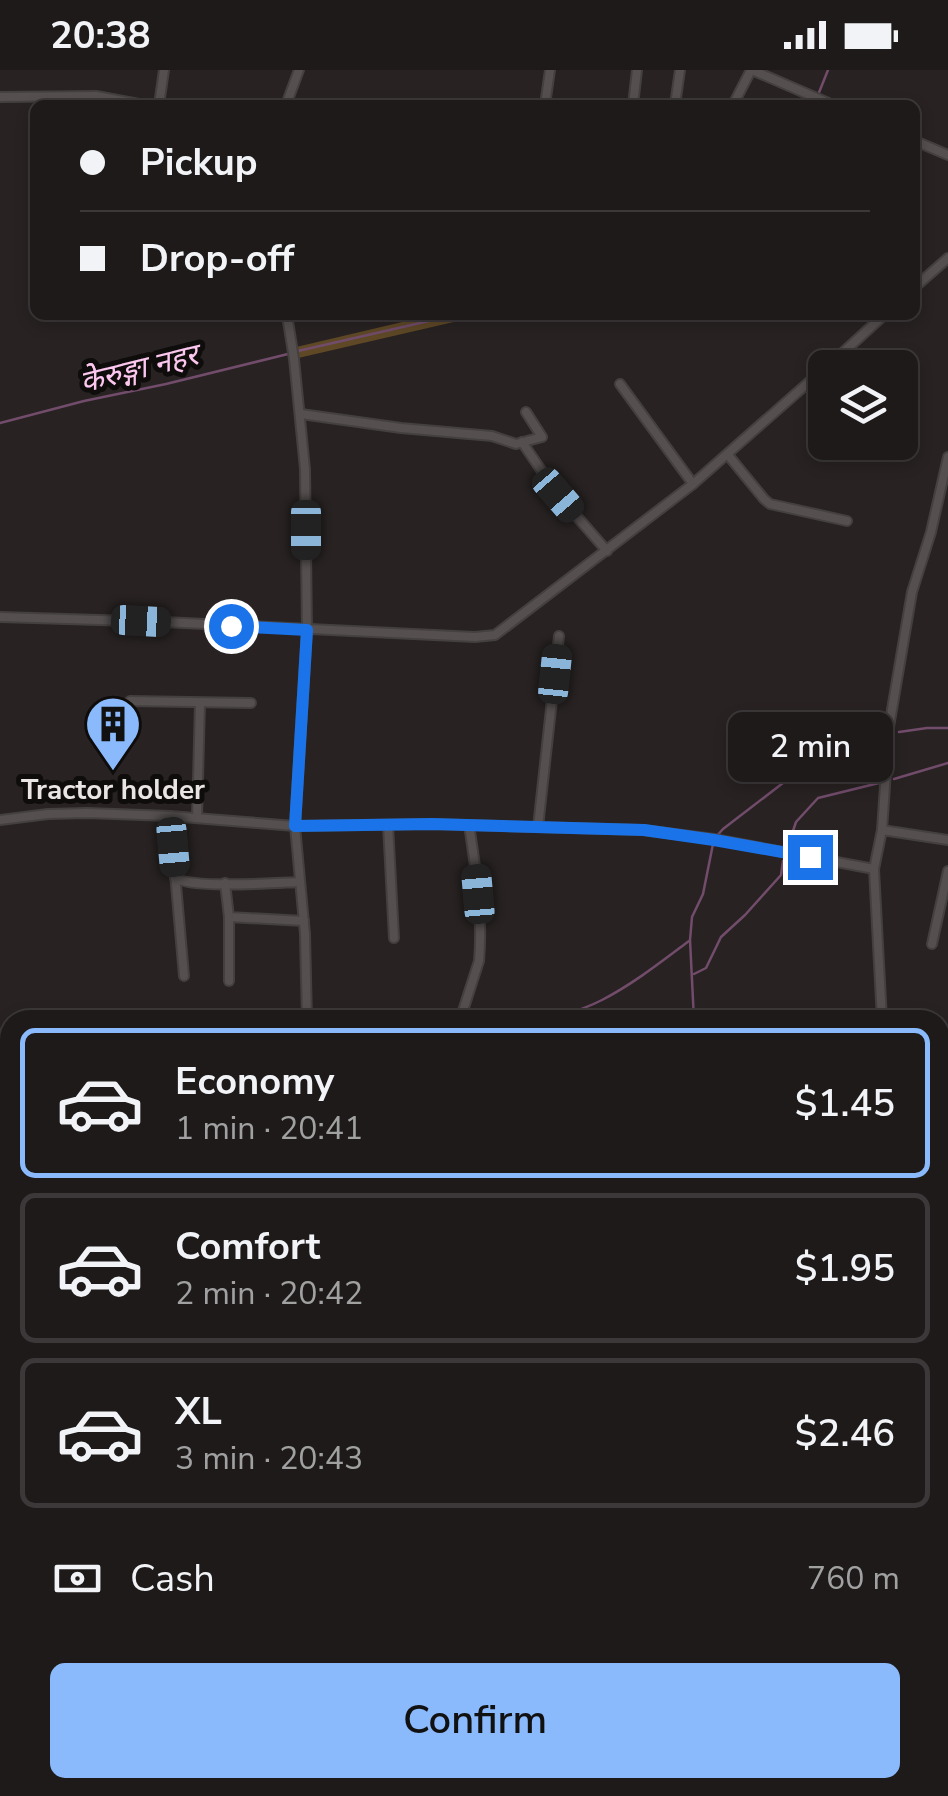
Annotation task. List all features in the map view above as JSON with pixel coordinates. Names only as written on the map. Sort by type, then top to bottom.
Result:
[{"type":"street","points":[[159,100],[164,70]]},
{"type":"street","points":[[288,100],[299,70]]},
{"type":"street","points":[[546,100],[550,70]]},
{"type":"street","points":[[634,100],[637,70]]},
{"type":"street","points":[[676,100],[680,70]]},
{"type":"street","points":[[736,100],[752,70],[821,100]]},
{"type":"street","points":[[0,96],[96,96],[117,100]]},
{"type":"street","points":[[920,143],[948,155]]},
{"type":"street","points":[[920,282],[948,252]]},
{"type":"street","points":[[288,320],[305,469],[307,630],[295,826],[307,1010]]},
{"type":"street","points":[[845,350],[878,320]]},
{"type":"street","points":[[0,618],[475,637],[495,634],[692,484],[808,383]]},
{"type":"street","points":[[620,384],[692,484]]},
{"type":"street","points":[[301,414],[492,436],[516,444],[542,438],[526,412]]},
{"type":"street","points":[[522,442],[558,495],[606,551]]},
{"type":"street","points":[[728,455],[770,504],[847,521]]},
{"type":"street","points":[[881,1010],[874,869],[882,830],[889,728],[912,592],[948,458]]},
{"type":"street","points":[[538,828],[559,636]]},
{"type":"street","points":[[130,701],[251,704]]},
{"type":"street","points":[[196,818],[200,703]]},
{"type":"street","points":[[0,820],[87,813],[295,826],[469,825],[666,832],[874,869]]},
{"type":"street","points":[[170,816],[184,976]]},
{"type":"street","points":[[388,825],[394,938]]},
{"type":"street","points":[[463,1010],[480,951],[469,825]]},
{"type":"street","points":[[882,830],[948,840]]},
{"type":"street","points":[[932,944],[948,871]]},
{"type":"street","points":[[175,878],[181,882],[300,882]]},
{"type":"street","points":[[225,883],[229,981]]},
{"type":"street","points":[[229,916],[304,921]]},
{"type":"shaded area","points":[[411,320],[462,320],[294,359],[292,348]]},
{"type":"waterway","name":"केेरुङ्गा नहर","points":[[818,95],[828,70]]},
{"type":"waterway","name":"केेरुङ्गा नहर","points":[[298,351],[433,320]]},
{"type":"waterway","name":"केेरुङ्गा नहर","points":[[0,423],[288,354]]},
{"type":"waterway","points":[[899,732],[948,728]]},
{"type":"waterway","points":[[694,1010],[692,917],[703,894],[714,839],[796,773],[887,736]]},
{"type":"waterway","points":[[894,779],[948,763]]},
{"type":"waterway","points":[[786,852],[796,822],[818,798],[883,782]]},
{"type":"waterway","points":[[694,974],[706,968],[721,937],[781,875],[783,861]]},
{"type":"waterway","points":[[579,1010],[625,987],[689,941]]},
{"type":"place","name":"Tractor holder","points":[[113,773]]},
{"type":"route","points":[[231,626],[307,630],[295,826],[432,824],[644,830],[810,857]]}]
